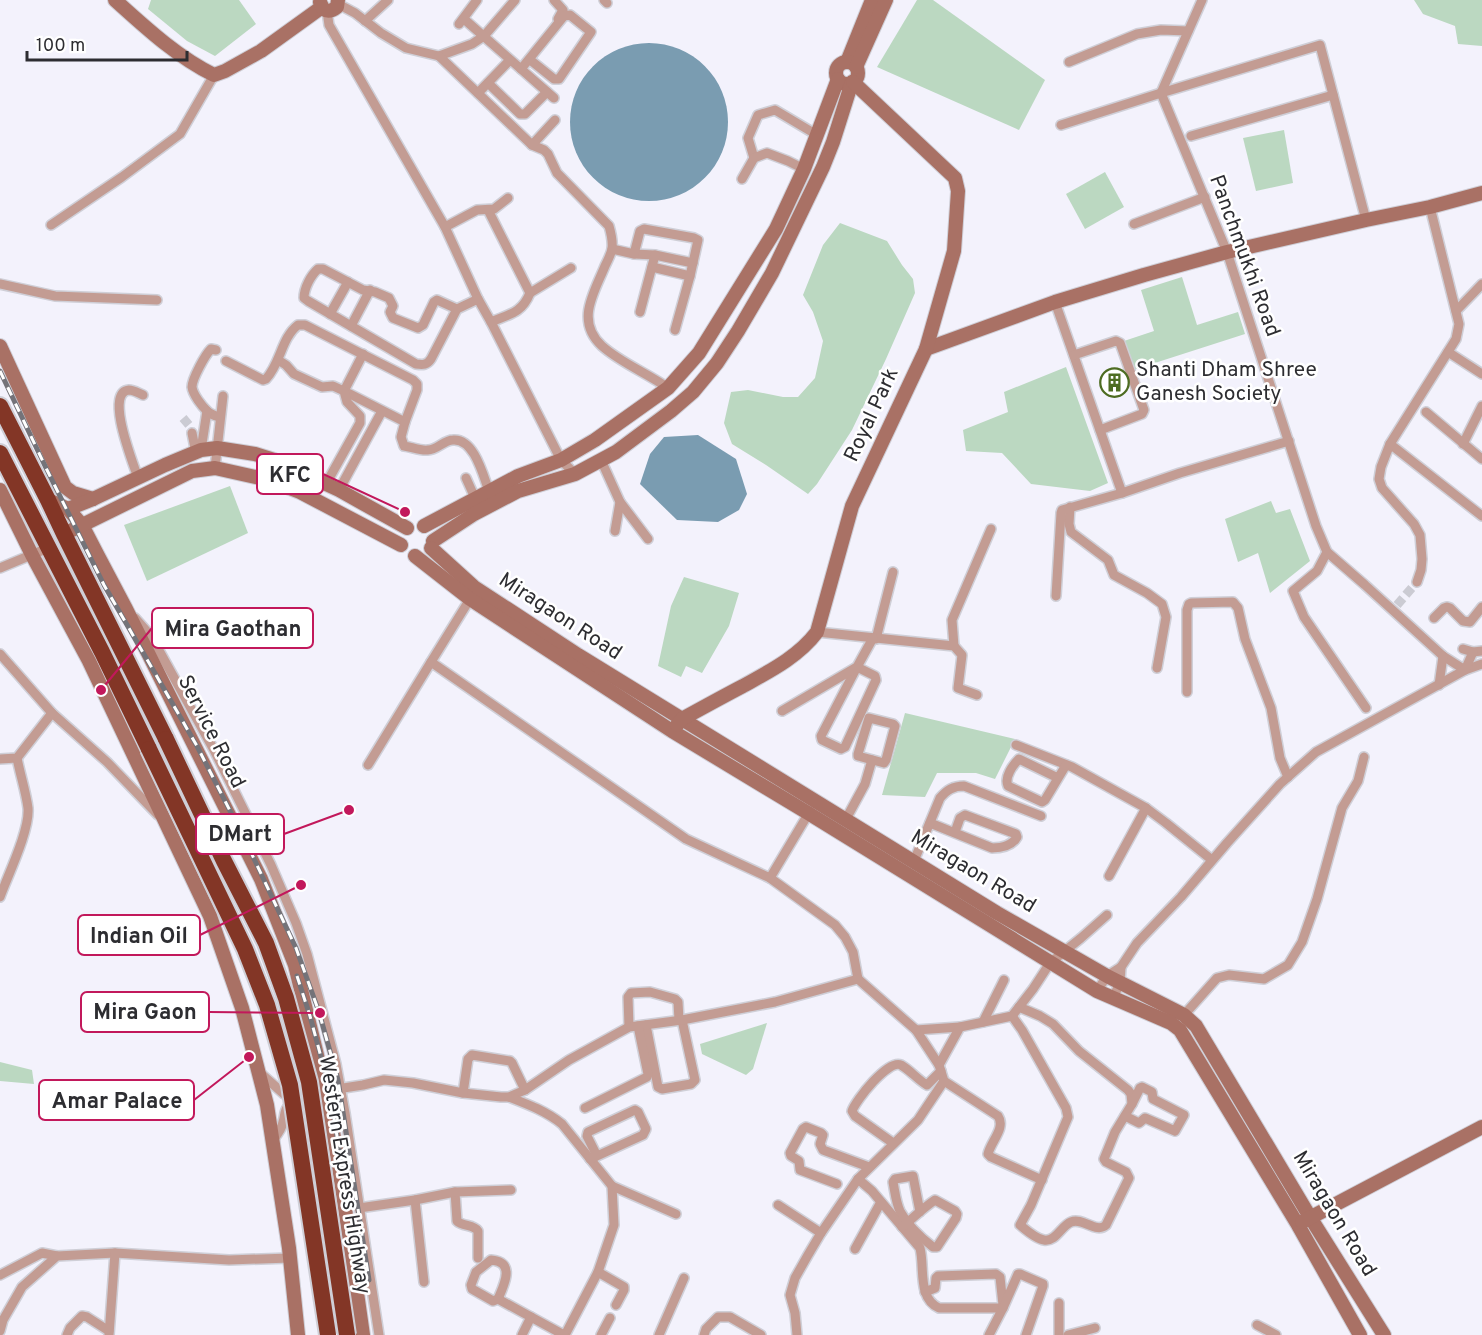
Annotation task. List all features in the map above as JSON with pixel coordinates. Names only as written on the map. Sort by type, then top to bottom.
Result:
[{"type":"highway","name":"Western Express Highway","points":[[0,406],[266,943],[286,998],[309,1082],[347,1335]]},
{"type":"highway","name":"Western Express Highway","points":[[0,453],[102,652],[245,949],[267,1005],[290,1085],[328,1335]]},
{"type":"main road","points":[[115,0],[197,67],[214,75],[261,51],[329,5]]},
{"type":"main road","points":[[852,64],[872,0]]},
{"type":"main road","points":[[852,64],[886,0]]},
{"type":"main road","points":[[424,526],[518,476],[561,460],[595,440],[668,388],[699,353],[776,229],[817,135],[848,81],[857,77],[858,72],[852,64],[841,63],[836,74],[848,81]]},
{"type":"main road","points":[[432,544],[432,535],[429,530],[418,525],[407,528],[401,539],[404,550],[409,555],[422,556],[427,553],[432,544],[474,514],[518,490],[575,474],[616,452],[693,392],[717,363],[772,273],[833,142],[848,81]]},
{"type":"main road","name":"Royal Park","points":[[672,731],[682,719],[774,669],[793,656],[817,632],[852,506],[926,350],[954,251],[958,191],[955,178],[848,81]]},
{"type":"main road","points":[[926,350],[1055,302],[1227,252],[1430,207],[1482,193]]},
{"type":"main road","points":[[0,346],[65,487],[73,493],[93,499]]},
{"type":"main road","points":[[654,397],[667,414]]},
{"type":"main road","points":[[48,500],[68,509],[198,451],[217,448],[255,454],[306,474],[407,528]]},
{"type":"main road","points":[[64,534],[192,471],[215,468],[269,480],[300,492],[402,545]]},
{"type":"main road","points":[[0,490],[88,661],[210,916],[242,1008],[267,1105],[290,1258],[298,1335]]},
{"type":"main road","name":"Service Road","points":[[68,509],[82,525],[125,607],[248,853],[295,964],[346,1165],[363,1335]]},
{"type":"main road","name":"Miragaon Road","points":[[432,544],[474,587],[578,655],[997,913],[1107,976],[1184,1015],[1196,1026],[1310,1217],[1384,1335]]},
{"type":"main road","name":"Miragaon Road","points":[[415,556],[470,599],[672,731],[1097,991],[1180,1029],[1298,1225],[1360,1335]]},
{"type":"main road","points":[[248,853],[262,846]]},
{"type":"main road","points":[[1298,1225],[1482,1127]]},
{"type":"street","points":[[365,21],[388,0]]},
{"type":"street","points":[[477,0],[461,22],[484,36],[550,95],[525,114],[520,114],[488,83]]},
{"type":"street","points":[[439,56],[472,44],[484,36],[515,0]]},
{"type":"street","points":[[516,65],[560,16],[562,8],[554,0]]},
{"type":"street","points":[[1161,93],[1202,0]]},
{"type":"street","points":[[575,474],[561,460],[478,299],[445,227],[329,25],[329,5],[355,13],[406,48],[439,56],[532,145],[548,154],[557,172],[609,226],[612,236],[612,249],[589,305],[587,318],[591,332],[601,345],[614,355],[668,388]]},
{"type":"street","points":[[478,93],[488,83],[530,59],[564,15],[570,15],[591,32],[557,80],[530,59]]},
{"type":"street","points":[[1069,62],[1137,34],[1161,30],[1188,31]]},
{"type":"street","points":[[1061,125],[1320,45],[1366,220]]},
{"type":"street","points":[[51,225],[180,134],[214,75]]},
{"type":"street","name":"Panchmukhi Road","points":[[1161,93],[1227,252],[1316,526],[1327,552],[1395,607],[1443,656],[1465,670]]},
{"type":"street","points":[[1191,136],[1333,95]]},
{"type":"street","points":[[754,158],[748,138],[757,116],[772,110],[817,135]]},
{"type":"street","points":[[532,145],[555,120]]},
{"type":"street","points":[[742,179],[754,158],[767,153],[804,169]]},
{"type":"street","points":[[1134,224],[1205,197]]},
{"type":"street","points":[[445,227],[477,210],[494,209],[508,198]]},
{"type":"street","points":[[1417,582],[1422,559],[1420,535],[1414,524],[1382,488],[1379,479],[1390,444],[1456,339],[1459,324],[1430,207]]},
{"type":"street","points":[[488,210],[530,293]]},
{"type":"street","points":[[634,254],[640,231],[644,229],[696,238],[698,242],[675,330]]},
{"type":"street","points":[[612,249],[693,263]]},
{"type":"street","points":[[640,312],[655,255]]},
{"type":"street","points":[[652,267],[690,276]]},
{"type":"street","points":[[491,322],[520,309],[530,293],[571,268]]},
{"type":"street","points":[[457,309],[437,300],[423,326],[418,328],[393,318],[390,312],[393,306],[389,298],[363,290],[323,269],[318,269],[313,273],[304,292],[304,298],[330,314],[416,364],[423,365],[429,363],[457,309],[478,299]]},
{"type":"street","points":[[330,314],[348,282]]},
{"type":"street","points":[[0,284],[55,296],[158,300]]},
{"type":"street","points":[[1456,311],[1482,284]]},
{"type":"street","points":[[351,326],[370,291]]},
{"type":"street","points":[[1055,302],[1122,493]]},
{"type":"street","points":[[226,361],[263,380],[268,378],[288,335],[298,325],[305,325],[413,380],[417,384],[417,390],[401,437],[405,446],[425,451],[454,439],[467,444],[473,452],[489,491]]},
{"type":"street","points":[[1074,355],[1116,341],[1120,343],[1144,410],[1142,414],[1100,430]]},
{"type":"street","points":[[216,350],[211,349],[206,354],[192,388],[207,411],[220,417]]},
{"type":"street","points":[[1448,352],[1482,374]]},
{"type":"street","points":[[326,484],[360,423],[360,416],[347,402],[344,391],[363,354]]},
{"type":"street","points":[[278,360],[286,364],[291,372],[303,378],[322,387],[333,386],[405,422]]},
{"type":"street","points":[[138,478],[121,427],[118,405],[120,397],[125,392],[131,390],[142,394]]},
{"type":"street","points":[[215,468],[224,396]]},
{"type":"street","points":[[1463,444],[1482,406]]},
{"type":"street","points":[[198,451],[207,411]]},
{"type":"street","points":[[339,490],[382,411]]},
{"type":"street","points":[[1426,412],[1482,459]]},
{"type":"street","points":[[192,433],[198,451]]},
{"type":"street","points":[[1056,596],[1062,510],[1289,441]]},
{"type":"street","points":[[1390,444],[1482,516]]},
{"type":"street","points":[[601,460],[620,502],[648,539]]},
{"type":"street","points":[[466,478],[475,498]]},
{"type":"street","points":[[615,531],[620,502]]},
{"type":"street","points":[[1070,507],[1071,532],[1108,560],[1114,575],[1162,604],[1166,617],[1157,668]]},
{"type":"street","points":[[977,695],[958,688],[962,655],[954,646],[952,620],[991,529]]},
{"type":"street","points":[[0,568],[48,548]]},
{"type":"street","points":[[1327,552],[1317,571],[1293,591],[1304,617],[1366,708]]},
{"type":"street","points":[[857,667],[875,676],[876,680],[845,747],[841,749],[822,740],[821,736],[857,667],[875,638],[893,572]]},
{"type":"street","points":[[368,765],[470,599]]},
{"type":"street","points":[[1187,692],[1187,610],[1189,604],[1233,602],[1238,608],[1245,639],[1271,708],[1280,758],[1288,777]]},
{"type":"street","points":[[125,607],[151,636],[214,750],[262,846],[300,933],[341,1088],[346,1165],[359,1208],[379,1335]]},
{"type":"street","points":[[1434,618],[1447,607],[1463,621],[1470,622],[1482,607]]},
{"type":"street","points":[[817,632],[954,646]]},
{"type":"street","points":[[1465,670],[1473,651]]},
{"type":"street","points":[[0,654],[52,713],[107,762],[167,825]]},
{"type":"street","points":[[1439,685],[1443,656]]},
{"type":"street","points":[[431,662],[686,839],[770,878],[835,925],[853,952],[858,979],[916,1030],[941,1072],[1001,1119],[1000,1128],[988,1152],[991,1157],[1042,1180]]},
{"type":"street","points":[[1097,991],[1107,976],[1121,967],[1137,943],[1181,897],[1280,784],[1316,752],[1465,670],[1482,664]]},
{"type":"street","points":[[782,711],[857,667]]},
{"type":"street","points":[[0,759],[17,758],[52,713]]},
{"type":"street","points":[[871,718],[893,724],[895,727],[884,764],[872,760],[860,757],[858,753],[868,720],[871,718]]},
{"type":"street","points":[[1016,746],[1066,765],[1146,808],[1212,860]]},
{"type":"street","points":[[1184,1015],[1218,978],[1229,975],[1264,978],[1288,965],[1302,942],[1317,899],[1342,808],[1358,781],[1364,757]]},
{"type":"street","points":[[0,897],[27,821],[28,809],[17,758]]},
{"type":"street","points":[[1058,778],[1019,759],[1006,779],[1006,783],[1042,802],[1046,800],[1066,765]]},
{"type":"street","points":[[846,819],[865,784],[872,760]]},
{"type":"street","points":[[914,861],[940,798],[945,792],[958,786],[964,786],[1041,816]]},
{"type":"street","points":[[770,878],[816,801]]},
{"type":"street","points":[[1109,876],[1146,808]]},
{"type":"street","points":[[930,823],[992,848],[1002,848],[1013,843],[1017,837],[1016,834],[965,815],[960,819],[955,832]]},
{"type":"street","points":[[916,1030],[960,1027],[1012,1016],[1050,963],[1107,915]]},
{"type":"street","points":[[1113,998],[1120,982],[1121,967]]},
{"type":"street","points":[[509,1097],[525,1090],[569,1060],[638,1026],[775,1002],[858,979]]},
{"type":"street","points":[[983,1022],[1004,980]]},
{"type":"street","points":[[650,992],[675,999],[678,1002],[681,1020],[695,1080],[691,1084],[662,1089],[658,1087],[628,997],[631,993],[650,992]]},
{"type":"street","points":[[1019,1007],[1053,1024],[1079,1051],[1128,1090],[1132,1104]]},
{"type":"street","points":[[1012,1016],[1022,1030],[1068,1117],[1031,1205],[1020,1224],[1022,1227],[1046,1240],[1052,1238],[1071,1222],[1099,1228],[1106,1225],[1129,1175],[1104,1159],[1115,1132],[1140,1088],[1152,1092],[1153,1099],[1184,1115],[1175,1131],[1146,1118],[1140,1124],[1125,1116]]},
{"type":"street","points":[[585,1108],[647,1077],[638,1026]]},
{"type":"street","points":[[796,1335],[795,1312],[790,1295],[795,1278],[821,1233],[858,1179],[918,1120],[960,1027]]},
{"type":"street","points":[[463,1092],[468,1059],[472,1055],[510,1061],[525,1090]]},
{"type":"street","points":[[893,1143],[855,1116],[852,1111],[854,1105],[873,1080],[893,1065],[900,1065],[927,1085],[941,1072]]},
{"type":"street","points":[[259,1072],[280,1092],[305,1097]]},
{"type":"street","points":[[273,1140],[280,1130],[288,1107],[305,1097],[384,1080],[509,1097],[531,1105],[554,1118],[594,1158],[612,1186],[614,1225],[598,1272],[564,1335],[498,1299],[493,1301],[471,1288],[476,1272],[491,1260],[502,1264],[506,1270],[506,1282],[498,1299]]},
{"type":"street","points":[[634,1110],[638,1112],[646,1132],[594,1158],[586,1136],[588,1132],[634,1110]]},
{"type":"street","points":[[837,1184],[803,1172],[800,1170],[799,1161],[791,1156],[790,1153],[803,1129],[821,1133],[823,1136],[820,1144],[823,1150],[869,1167]]},
{"type":"street","points":[[920,1212],[913,1176],[894,1180],[899,1209],[905,1225],[920,1248],[925,1292],[934,1306],[939,1308],[1003,1308]]},
{"type":"street","points":[[858,1179],[905,1225],[936,1248],[957,1214],[936,1200],[905,1225]]},
{"type":"street","points":[[612,1186],[676,1214]]},
{"type":"street","points":[[359,1208],[455,1192],[511,1191]]},
{"type":"street","points":[[455,1192],[457,1221],[474,1227],[478,1231],[478,1257]]},
{"type":"street","points":[[415,1200],[424,1282]]},
{"type":"street","points":[[855,1249],[881,1202]]},
{"type":"street","points":[[778,1205],[821,1233]]},
{"type":"street","points":[[0,1275],[42,1253],[57,1256],[115,1252],[230,1260],[290,1258]]},
{"type":"street","points":[[109,1333],[115,1252]]},
{"type":"street","points":[[0,1331],[3,1320],[22,1287],[57,1256]]},
{"type":"street","points":[[598,1272],[624,1287],[616,1305]]},
{"type":"street","points":[[925,1292],[935,1288],[938,1276],[996,1274],[1000,1277],[1003,1308]]},
{"type":"street","points":[[989,1335],[1018,1274],[1031,1278],[1043,1286],[1026,1335]]},
{"type":"street","points":[[659,1335],[684,1278]]},
{"type":"street","points":[[1059,1303],[1059,1335]]},
{"type":"street","points":[[67,1335],[70,1328],[82,1316],[87,1317],[109,1333]]},
{"type":"street","points":[[522,1335],[531,1317]]},
{"type":"street","points":[[704,1335],[706,1329],[718,1317],[730,1317],[761,1335]]},
{"type":"street","points":[[601,1335],[610,1318]]},
{"type":"street","points":[[1257,1325],[1276,1335]]},
{"type":"street","points":[[1068,1335],[1095,1328]]},
{"type":"green space","points":[[151,0],[239,0],[256,24],[215,56],[187,41],[148,9]]},
{"type":"green space","points":[[917,0],[933,0],[1045,80],[1019,130],[877,67]]},
{"type":"green space","points":[[1414,0],[1482,0],[1482,46],[1458,44],[1455,26],[1423,14]]},
{"type":"green space","points":[[1284,130],[1293,183],[1256,191],[1243,138]]},
{"type":"green space","points":[[1105,172],[1124,207],[1085,229],[1066,194]]},
{"type":"green space","points":[[840,223],[887,241],[913,279],[915,293],[852,430],[808,494],[732,444],[724,423],[731,392],[748,390],[783,397],[798,397],[815,378],[823,341],[813,312],[803,295],[823,245]]},
{"type":"green space","points":[[1182,277],[1197,325],[1238,312],[1245,334],[1133,370],[1124,341],[1154,331],[1141,290]]},
{"type":"green space","points":[[1066,367],[1108,483],[1090,491],[1031,484],[1002,453],[966,451],[963,430],[1008,412],[1004,392]]},
{"type":"green space","points":[[230,486],[248,533],[147,581],[124,525]]},
{"type":"green space","points":[[1271,501],[1276,513],[1290,509],[1310,561],[1270,593],[1258,553],[1238,562],[1225,519]]},
{"type":"green space","points":[[684,577],[739,593],[729,626],[702,673],[686,666],[681,677],[658,666],[671,606]]},
{"type":"green space","points":[[905,713],[1015,739],[995,779],[976,773],[937,773],[925,797],[882,795]]},
{"type":"green space","points":[[767,1023],[753,1069],[746,1075],[702,1054],[700,1044]]},
{"type":"green space","points":[[0,1062],[32,1070],[34,1084],[0,1081]]},
{"type":"water","points":[[649,43],[665,44],[679,49],[693,56],[705,66],[715,78],[722,92],[727,106],[727,138],[722,152],[715,166],[705,178],[693,188],[679,195],[665,200],[649,201],[633,200],[619,195],[605,188],[593,178],[583,166],[576,152],[571,138],[570,122],[571,106],[576,92],[583,78],[593,66],[605,56],[619,49],[633,44]]},
{"type":"water","points":[[698,435],[736,459],[747,494],[739,510],[718,522],[677,520],[640,484],[650,454],[664,437]]},
{"type":"tunnel","points":[[183,418],[192,433]]},
{"type":"tunnel","points":[[1397,605],[1417,582]]},
{"type":"railway","points":[[0,371],[104,585],[197,746],[296,948],[319,1012],[338,1080],[369,1280]]},
{"type":"railway","points":[[297,976],[328,1083],[348,1201]]},
{"type":"place","name":"Shanti Dham Shree Ganesh Society","points":[[1115,382]]},
{"type":"place","name":"KFC","points":[[405,512]]},
{"type":"place","name":"Mira Gaothan","points":[[101,690]]},
{"type":"place","name":"DMart","points":[[349,810]]},
{"type":"place","name":"Indian Oil","points":[[301,885]]},
{"type":"place","name":"Mira Gaon","points":[[320,1013]]},
{"type":"place","name":"Amar Palace","points":[[249,1057]]}]
